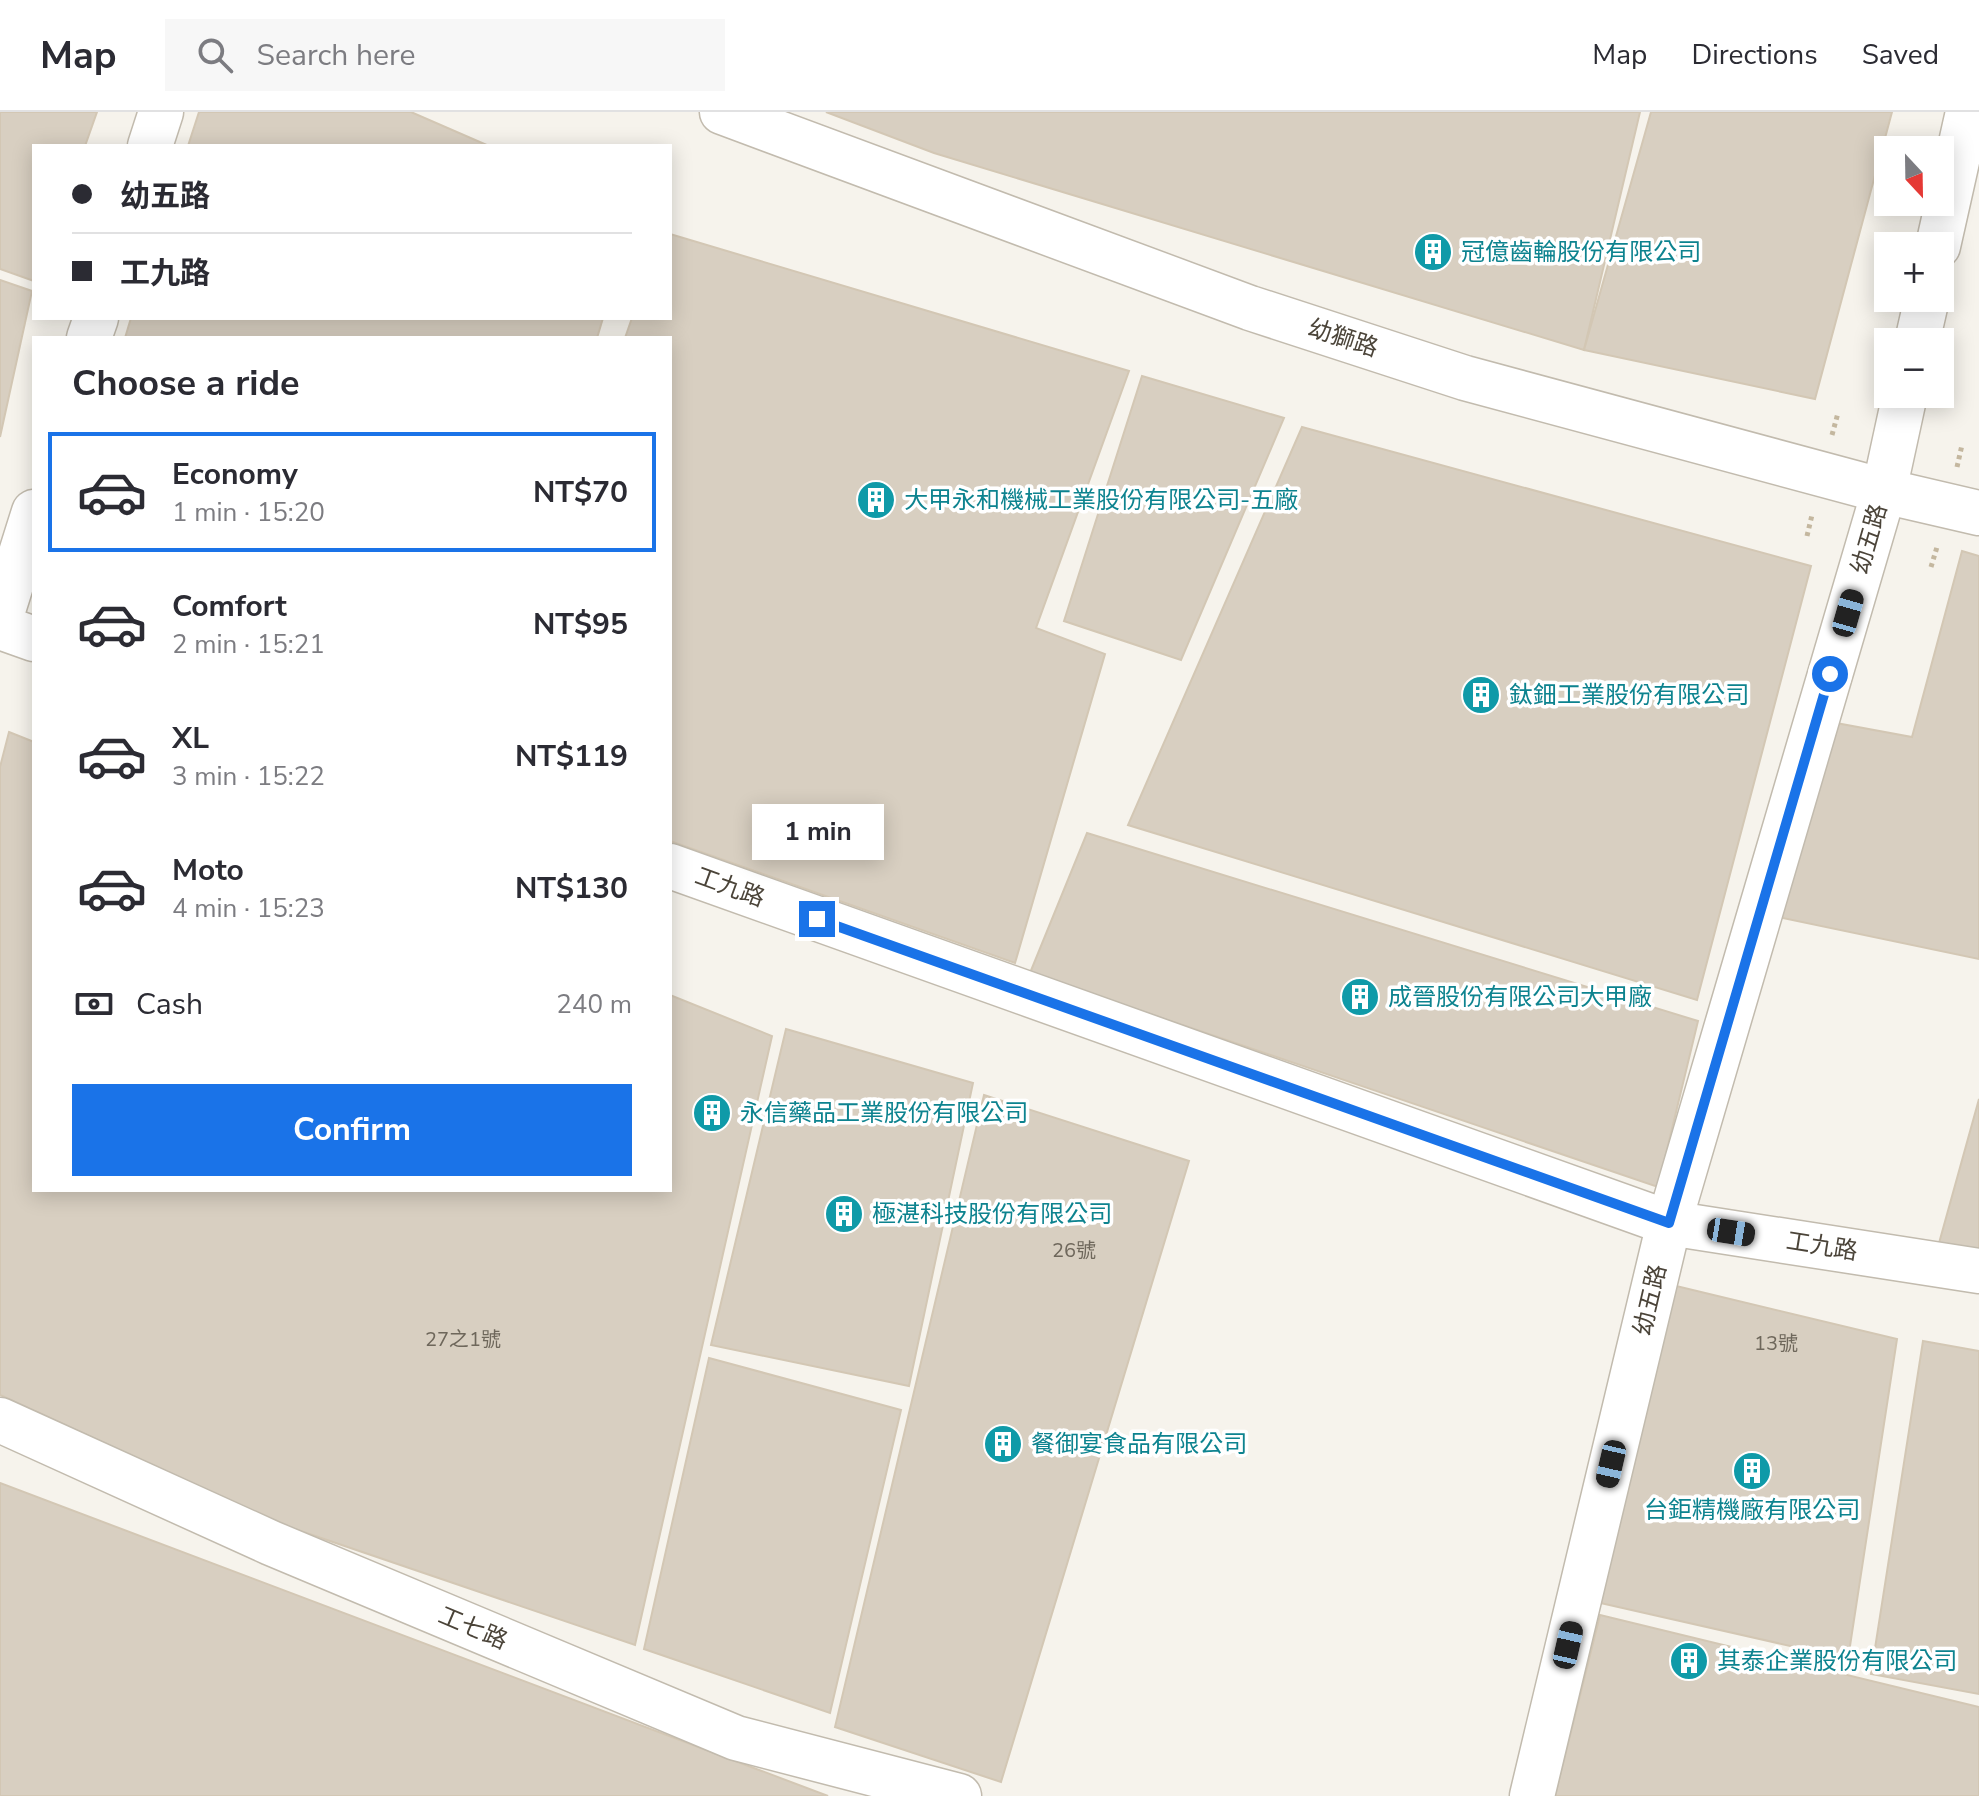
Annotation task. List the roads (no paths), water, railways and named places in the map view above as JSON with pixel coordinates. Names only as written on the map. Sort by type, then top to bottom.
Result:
[{"type":"street","points":[[151,144],[161,112]]},
{"type":"street","name":"幼獅路","points":[[722,112],[1250,308],[1465,378],[1884,491],[1979,513]]},
{"type":"street","points":[[1946,232],[1964,198],[1968,112]]},
{"type":"street","name":"幼五路","points":[[1532,1796],[1669,1223],[1884,491],[1902,408]]},
{"type":"street","points":[[0,620],[32,518]]},
{"type":"street","points":[[0,627],[32,638]]},
{"type":"street","name":"工九路","points":[[672,867],[1669,1223],[1979,1271]]},
{"type":"street","name":"工七路","points":[[0,1420],[271,1543],[736,1738],[959,1796]]},
{"type":"place","name":"冠億齒輪股份有限公司","points":[[1433,252]]},
{"type":"place","name":"大甲永和機械工業股份有限公司-五廠","points":[[876,500]]},
{"type":"place","name":"鈦鈿工業股份有限公司","points":[[1481,695]]},
{"type":"place","name":"成晉股份有限公司大甲廠","points":[[1360,997]]},
{"type":"place","name":"永信藥品工業股份有限公司","points":[[712,1113]]},
{"type":"place","name":"極湛科技股份有限公司","points":[[844,1214]]},
{"type":"place","name":"餐御宴食品有限公司","points":[[1003,1444]]},
{"type":"place","name":"台鉅精機廠有限公司","points":[[1752,1471]]},
{"type":"place","name":"其泰企業股份有限公司","points":[[1689,1661]]}]
